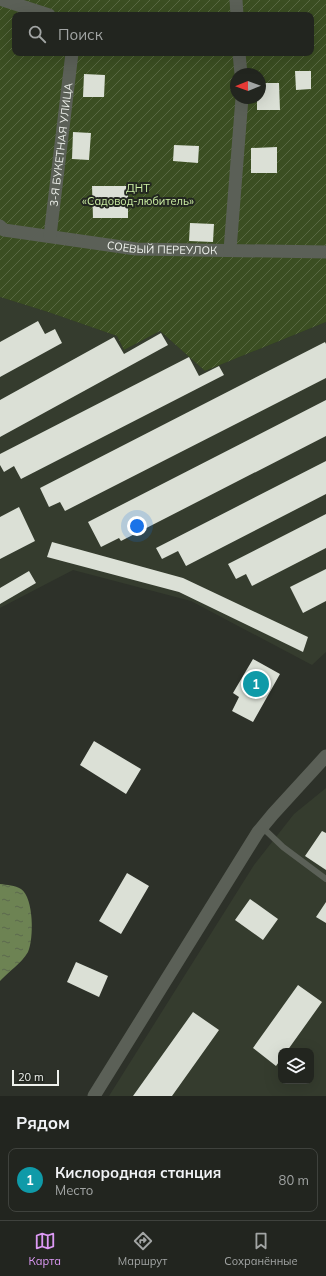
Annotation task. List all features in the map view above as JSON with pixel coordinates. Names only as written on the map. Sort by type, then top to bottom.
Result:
[{"type":"street","points":[[3,0],[40,12]]},
{"type":"street","points":[[236,0],[237,12]]},
{"type":"street","name":"3-Я БУКЕТНАЯ УЛИЦА","points":[[50,236],[72,56]]},
{"type":"street","points":[[239,56],[240,68]]},
{"type":"street","points":[[230,250],[242,104]]},
{"type":"street","name":"СОЕВЫЙ ПЕРЕУЛОК","points":[[0,226],[4,230],[136,249],[326,252]]},
{"type":"street","points":[[94,1096],[262,827],[326,756]]},
{"type":"lane","points":[[262,827],[283,847],[326,879]]},
{"type":"shaded area","points":[[0,297],[117,336],[124,350],[160,331],[205,371],[326,322],[326,652],[312,665],[191,601],[73,570],[0,608]]},
{"type":"shaded area","points":[[326,788],[326,1096],[109,1096],[254,865],[294,814]]},
{"type":"green space","name":"ДНТ «Садовод-любитель»","points":[[0,0],[326,0],[326,322],[205,371],[160,331],[124,350],[117,336],[0,297]]},
{"type":"water","points":[[0,884],[11,885],[21,889],[25,894],[31,909],[32,929],[28,952],[0,981]]},
{"type":"building","points":[[295,71],[311,71],[311,89],[296,90]]},
{"type":"building","points":[[84,74],[105,75],[104,97],[83,97]]},
{"type":"building","points":[[266,83],[279,83],[280,110],[257,110],[257,104],[266,104]]},
{"type":"building","points":[[73,132],[91,133],[89,160],[72,159]]},
{"type":"building","points":[[174,145],[199,146],[198,163],[173,161]]},
{"type":"building","points":[[277,147],[277,173],[251,173],[251,148]]},
{"type":"building","points":[[92,186],[128,186],[128,218],[93,218]]},
{"type":"building","points":[[190,223],[214,224],[213,242],[189,241]]},
{"type":"building","points":[[38,321],[45,334],[55,329],[62,343],[0,377],[0,342]]},
{"type":"building","points":[[161,333],[168,345],[0,437],[0,400],[114,337],[124,354]]},
{"type":"building","points":[[325,342],[326,378],[65,511],[60,502],[49,507],[40,488]]},
{"type":"building","points":[[189,357],[199,376],[219,366],[224,375],[21,479],[14,466],[4,472],[0,465],[0,454]]},
{"type":"building","points":[[326,400],[326,436],[121,541],[119,538],[101,547],[88,522]]},
{"type":"building","points":[[326,461],[326,494],[186,566],[178,551],[162,559],[156,548]]},
{"type":"building","points":[[19,507],[35,541],[0,559],[0,517]]},
{"type":"building","points":[[326,514],[326,548],[252,586],[246,574],[236,579],[228,564]]},
{"type":"building","points":[[52,542],[183,578],[308,637],[303,652],[179,592],[47,557]]},
{"type":"building","points":[[326,569],[326,601],[303,613],[290,587]]},
{"type":"building","points":[[29,571],[36,583],[0,604],[0,588]]},
{"type":"building","points":[[253,659],[280,674],[253,722],[232,711],[239,697],[233,693]]},
{"type":"building","points":[[94,741],[141,769],[126,794],[80,765]]},
{"type":"building","points":[[322,831],[326,833],[326,870],[305,856]]},
{"type":"building","points":[[127,873],[149,886],[121,934],[99,921]]},
{"type":"building","points":[[250,899],[278,919],[263,940],[235,920]]},
{"type":"building","points":[[326,902],[326,923],[316,917]]},
{"type":"building","points":[[76,962],[108,976],[99,997],[67,982]]},
{"type":"building","points":[[298,985],[322,1002],[289,1048],[278,1048],[278,1063],[276,1066],[253,1048]]},
{"type":"building","points":[[193,1012],[219,1030],[172,1096],[133,1096]]},
{"type":"place","name":"Кислородная станция","points":[[256,684]]}]
